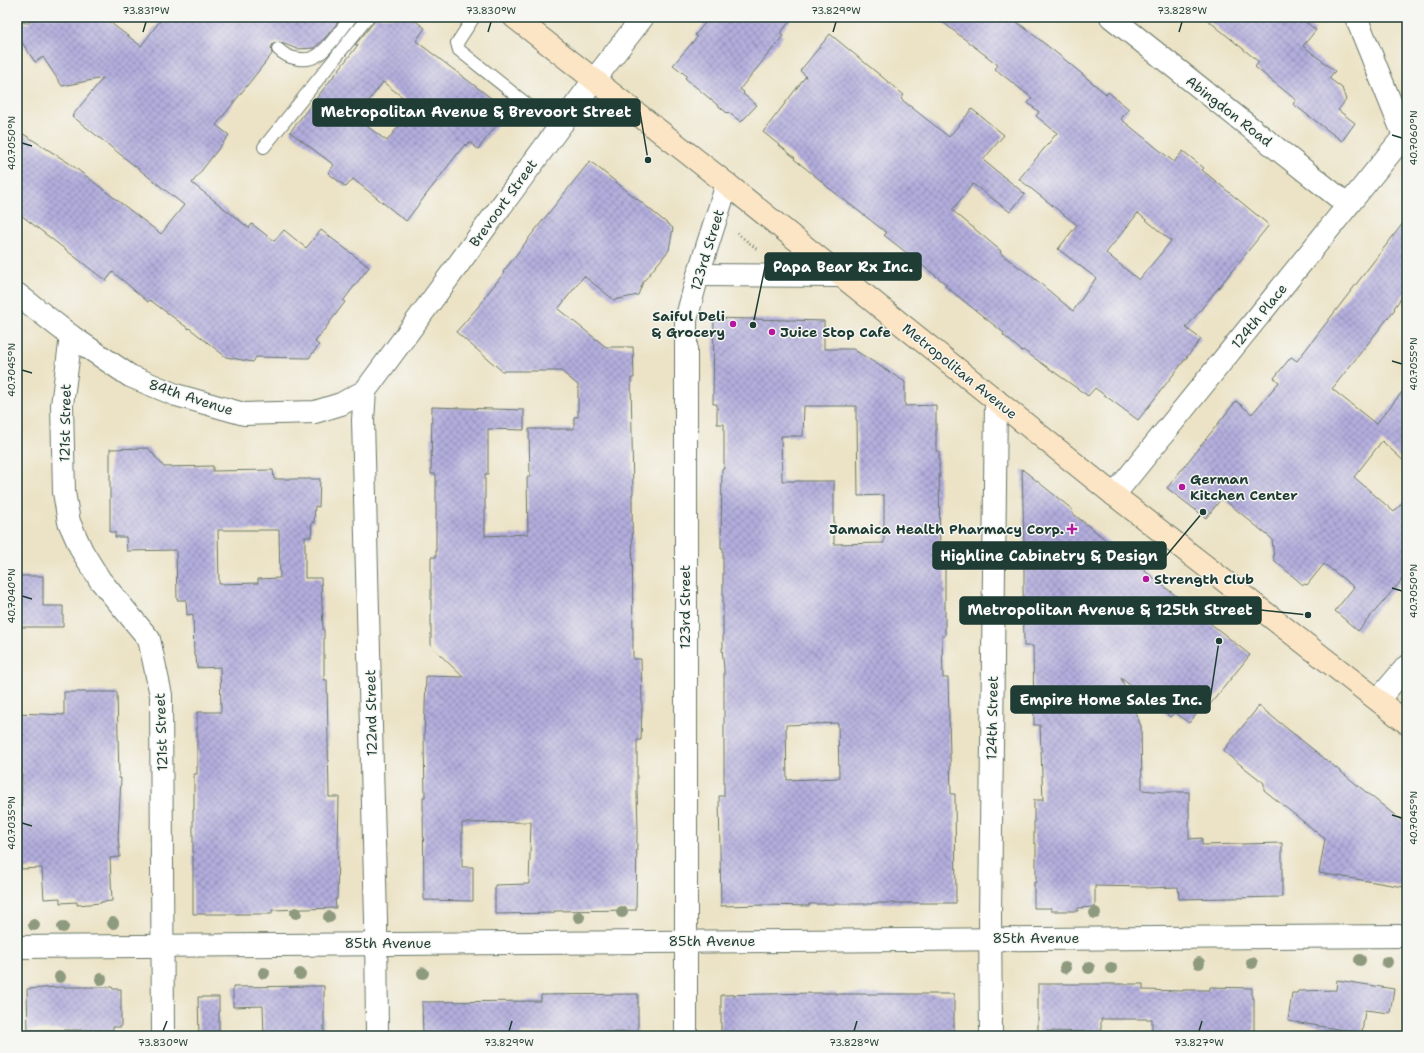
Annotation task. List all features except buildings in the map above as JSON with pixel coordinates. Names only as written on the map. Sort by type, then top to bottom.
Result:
[{"type":"main road","name":"Metropolitan Avenue","points":[[514,17],[728,184],[1114,495],[1407,723]]},
{"type":"street","name":"Brevoort Street","points":[[365,391],[594,80],[643,17]]},
{"type":"street","name":"Abingdon Road","points":[[1111,17],[1348,205]]},
{"type":"street","name":"124th Place","points":[[1114,495],[1404,136],[1356,17]]},
{"type":"street","name":"123rd Street","points":[[686,1036],[686,320],[698,275],[728,184]]},
{"type":"street","points":[[698,275],[842,276]]},
{"type":"street","name":"84th Avenue","points":[[17,294],[71,336],[130,376],[176,395],[244,414],[315,412],[341,404],[365,391]]},
{"type":"street","name":"121st Street","points":[[71,336],[62,405],[64,492],[69,522],[82,551],[100,580],[149,639],[161,695],[164,1036]]},
{"type":"street","name":"122nd Street","points":[[365,391],[363,420],[377,1036]]},
{"type":"street","name":"124th Street","points":[[991,1036],[990,939],[996,400]]},
{"type":"street","points":[[1378,700],[1407,666]]},
{"type":"street","name":"85th Avenue","points":[[17,947],[1407,936]]},
{"type":"lane","points":[[278,50],[291,58],[303,59],[318,55],[351,17]]},
{"type":"lane","points":[[264,147],[368,17]]},
{"type":"lane","points":[[474,17],[457,43],[459,50],[558,129]]},
{"type":"path","points":[[733,230],[762,253]]},
{"type":"place","name":"Metropolitan Avenue & Brevoort Street","points":[[648,160]]},
{"type":"place","name":"Saiful Deli & Grocery","points":[[733,324]]},
{"type":"place","name":"Papa Bear Rx Inc.","points":[[753,325]]},
{"type":"place","name":"Juice Stop Cafe","points":[[772,332]]},
{"type":"place","name":"German Kitchen Center","points":[[1182,487]]},
{"type":"place","name":"Highline Cabinetry & Design","points":[[1203,512]]},
{"type":"place","name":"Jamaica Health Pharmacy Corp.","points":[[1072,529]]},
{"type":"place","name":"Strength Club","points":[[1146,579]]},
{"type":"place","name":"Metropolitan Avenue & 125th Street","points":[[1308,615]]},
{"type":"place","name":"Empire Home Sales Inc.","points":[[1219,641]]}]
